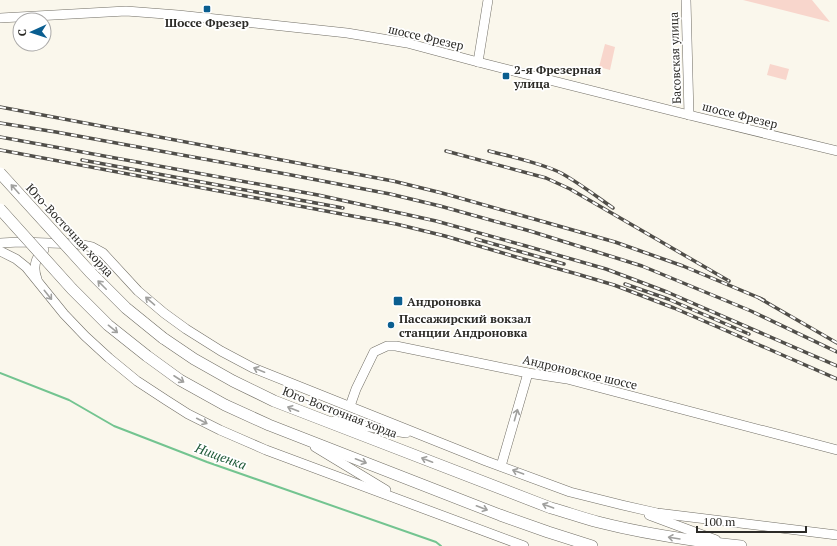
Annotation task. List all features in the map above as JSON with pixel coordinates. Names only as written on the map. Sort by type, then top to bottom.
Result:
[{"type":"main road","name":"Юго-Восточная хорда","points":[[0,173],[90,272],[126,308],[163,338],[194,359],[233,381],[274,401],[551,508],[590,520],[645,533],[741,546]]},
{"type":"main road","points":[[0,209],[72,289],[108,325],[180,380],[225,405],[269,425],[500,515],[592,546]]},
{"type":"street","points":[[478,62],[488,0]]},
{"type":"street","name":"Басовская улица","points":[[686,0],[689,115]]},
{"type":"street","name":"шоссе Фрезер","points":[[0,18],[126,11],[178,15],[355,34],[407,43],[837,151]]},
{"type":"street","points":[[0,243],[58,243],[78,244],[92,247],[103,253],[138,291],[164,313],[221,351],[253,368],[570,492],[657,513],[837,535]]},
{"type":"street","points":[[39,284],[35,270],[37,257],[46,248],[58,243]]},
{"type":"street","points":[[0,251],[16,259],[26,267],[69,320],[109,358],[137,381],[188,414],[266,450],[524,546]]},
{"type":"street","name":"Андроновское шоссе","points":[[350,406],[374,352],[387,346],[396,346],[528,373],[567,379],[837,450]]},
{"type":"street","points":[[501,466],[528,373]]},
{"type":"street","points":[[317,418],[425,436]]},
{"type":"street","points":[[298,436],[404,501]]},
{"type":"street","points":[[622,505],[726,544]]},
{"type":"shaded area","points":[[743,0],[812,0],[830,22]]},
{"type":"shaded area","points":[[605,44],[615,47],[610,70],[599,67]]},
{"type":"shaded area","points":[[770,64],[789,69],[786,80],[767,75]]},
{"type":"waterway","name":"Нищенка","points":[[0,373],[69,400],[114,426],[207,462],[436,542],[441,546]]},
{"type":"railway","points":[[0,107],[393,181],[442,193],[615,242],[683,266],[764,300]]},
{"type":"railway","points":[[0,123],[286,174],[390,194],[440,206],[530,231],[642,266],[751,311],[837,352]]},
{"type":"railway","points":[[0,137],[318,195],[436,221],[606,269],[667,292],[837,366]]},
{"type":"railway","points":[[0,150],[396,224],[445,236],[614,285],[674,308],[837,379]]},
{"type":"railway","points":[[446,151],[546,178],[570,189],[729,281]]},
{"type":"railway","points":[[489,151],[553,169],[581,185],[613,208]]},
{"type":"railway","points":[[82,160],[343,208]]},
{"type":"railway","points":[[476,239],[564,264]]},
{"type":"railway","points":[[625,284],[668,299],[749,334]]},
{"type":"railway","points":[[759,298],[837,343]]},
{"type":"place","name":"Шоссе Фрезер","points":[[207,9]]},
{"type":"place","name":"2-я Фрезерная улица","points":[[506,76]]},
{"type":"place","name":"Андроновка","points":[[398,301]]},
{"type":"place","name":"Пассажирский вокзал станции Андроновка","points":[[391,325]]}]
